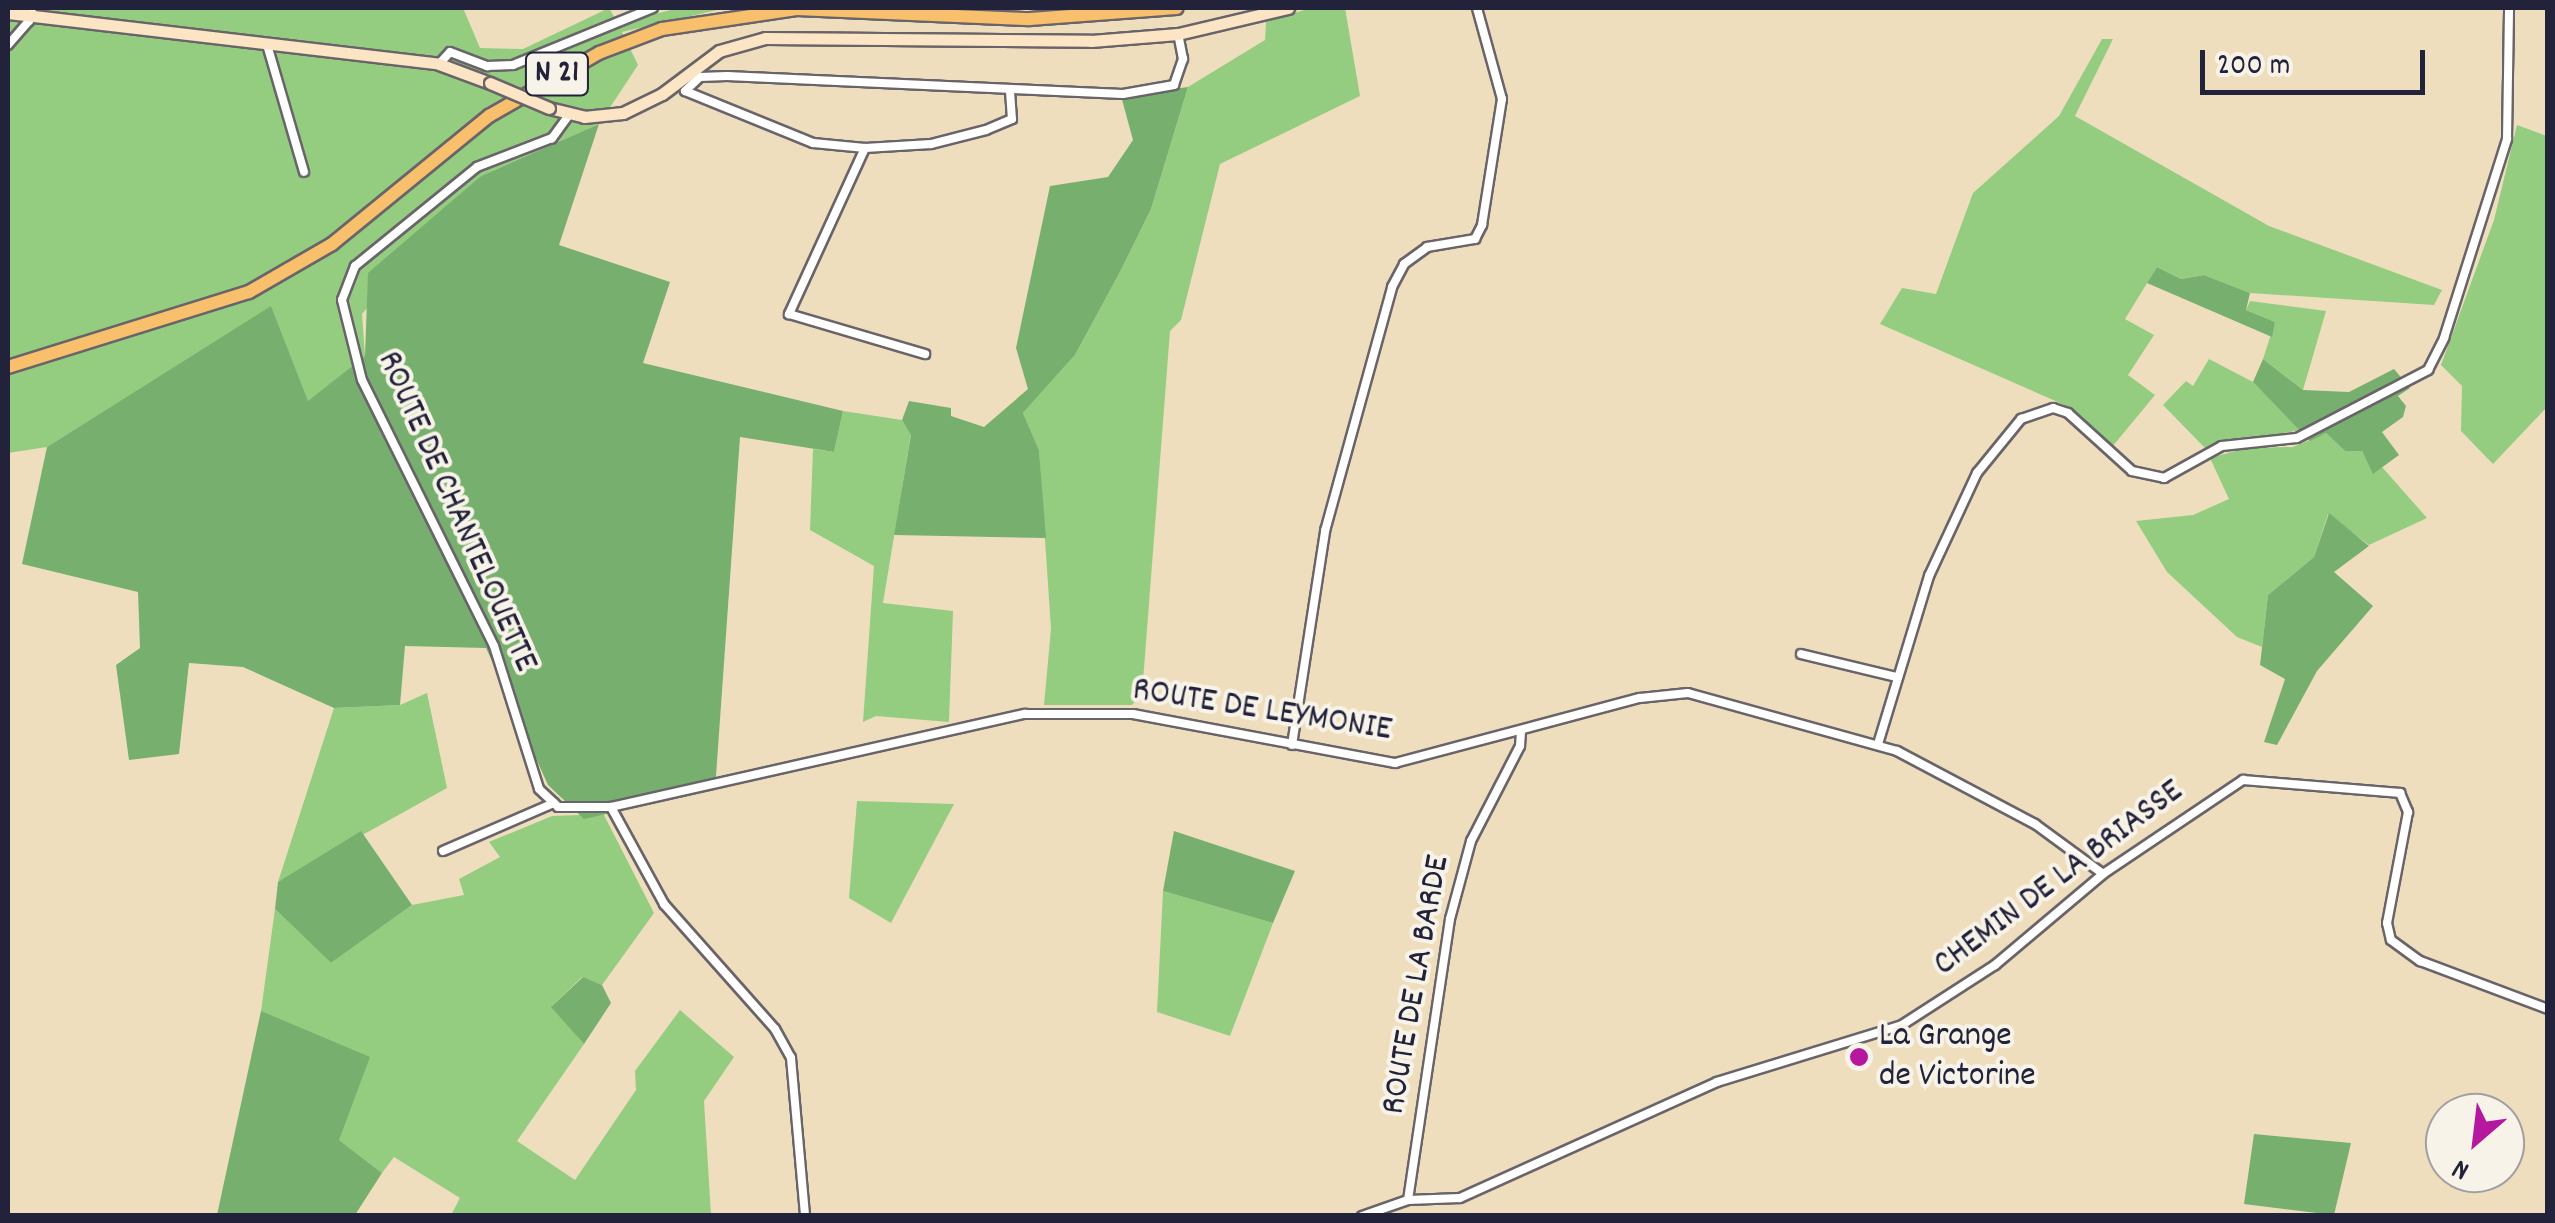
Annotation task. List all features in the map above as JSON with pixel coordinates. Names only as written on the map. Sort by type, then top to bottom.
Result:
[{"type":"main road","name":"N 21","points":[[8,367],[250,292],[332,244],[489,116],[598,53],[662,30],[797,9],[1030,18],[1178,8]]},
{"type":"main road","points":[[8,14],[32,12],[268,48],[440,64],[569,115],[606,116],[644,105],[719,51],[765,38],[1091,41],[1178,34],[1288,8]]},
{"type":"street","points":[[440,64],[450,52],[488,66],[513,65],[570,36],[653,8]]},
{"type":"street","points":[[1292,745],[1324,531],[1392,287],[1404,264],[1427,247],[1475,238],[1482,225],[1502,99],[1477,8]]},
{"type":"street","points":[[1878,744],[1929,576],[1977,473],[2021,419],[2053,408],[2068,413],[2132,471],[2164,478],[2222,446],[2297,438],[2428,370],[2444,338],[2507,139],[2510,8]]},
{"type":"street","points":[[8,45],[32,12]]},
{"type":"street","points":[[1010,91],[1012,118],[986,130],[931,144],[865,148],[813,143],[685,91],[700,76],[727,76],[1123,94],[1174,85],[1183,59],[1178,34]]},
{"type":"street","points":[[268,48],[304,172]]},
{"type":"street","name":"ROUTE DE CHANTELOUETTE","points":[[554,802],[539,789],[494,646],[362,380],[342,300],[355,266],[477,167],[543,143],[569,115]]},
{"type":"street","points":[[865,148],[789,314],[924,354]]},
{"type":"street","points":[[1801,654],[1897,677]]},
{"type":"street","name":"ROUTE DE LEYMONIE","points":[[611,807],[1024,714],[1133,714],[1395,763],[1640,698],[1688,693],[1878,744],[2034,824],[2102,874]]},
{"type":"street","name":"ROUTE DE LA BARDE","points":[[1408,1200],[1450,919],[1471,840],[1520,746],[1521,731]]},
{"type":"street","name":"CHEMIN DE LA BRIASSE","points":[[1362,1216],[1408,1200],[1460,1198],[1717,1082],[1902,1025],[1995,965],[2102,874],[2244,780],[2400,793],[2408,812],[2386,923],[2391,940],[2420,961],[2548,1010]]},
{"type":"street","points":[[444,851],[554,802],[584,811],[611,807],[664,904],[775,1029],[791,1058],[805,1216]]},
{"type":"green space","points":[[8,8],[463,8],[480,48],[523,49],[609,8],[618,23],[679,8],[726,8],[622,32],[638,65],[599,124],[481,176],[362,314],[365,356],[308,402],[271,307],[47,447],[8,453]]},
{"type":"green space","points":[[1311,8],[1345,8],[1360,96],[1220,164],[1181,320],[1170,331],[1142,694],[1132,705],[1044,705],[1051,629],[1039,450],[1023,413],[1075,355],[1120,272],[1151,209],[1188,87],[1265,40],[1266,22]]},
{"type":"green space","points":[[2102,39],[2113,39],[2075,116],[2269,226],[2442,290],[2434,305],[2250,293],[2204,275],[2181,279],[2157,267],[2125,319],[2154,335],[2128,375],[2155,395],[2112,447],[2067,406],[1880,324],[1902,288],[1936,294],[1973,193],[2059,116]]},
{"type":"green space","points":[[1188,87],[1151,209],[1120,272],[1075,355],[1023,413],[1039,450],[1046,538],[894,535],[911,435],[902,420],[909,401],[951,408],[951,416],[984,427],[1028,389],[1016,348],[1050,186],[1108,177],[1133,140],[1121,96]]},
{"type":"green space","points":[[599,124],[559,245],[670,282],[643,363],[843,411],[834,452],[740,437],[715,790],[584,819],[548,785],[486,648],[405,646],[400,705],[334,708],[243,667],[189,663],[179,754],[129,760],[116,665],[140,648],[138,592],[22,564],[47,447],[271,306],[308,401],[365,356],[368,273],[481,176]]},
{"type":"green space","points":[[2517,125],[2547,136],[2547,407],[2493,464],[2461,431],[2462,386],[2441,365],[2494,220]]},
{"type":"green space","points":[[2157,267],[2181,279],[2204,275],[2250,293],[2246,310],[2275,322],[2272,337],[2147,283]]},
{"type":"green space","points":[[2250,301],[2326,311],[2303,390],[2263,359],[2275,322],[2246,310]]},
{"type":"green space","points":[[2209,359],[2253,382],[2300,430],[2205,448],[2163,405],[2186,381],[2193,386]]},
{"type":"green space","points":[[2263,359],[2303,390],[2349,392],[2394,369],[2410,388],[2398,396],[2406,406],[2403,417],[2382,432],[2399,455],[2373,474],[2362,451],[2345,451],[2326,433],[2310,441],[2253,382]]},
{"type":"green space","points":[[843,411],[902,420],[911,434],[883,603],[953,611],[949,722],[876,716],[863,722],[874,566],[810,530],[813,449],[834,452]]},
{"type":"green space","points":[[2326,433],[2345,451],[2362,451],[2373,473],[2382,467],[2427,518],[2369,545],[2328,514],[2314,557],[2268,595],[2262,647],[2237,637],[2167,572],[2136,521],[2193,515],[2229,499],[2210,458],[2246,448],[2293,447]]},
{"type":"green space","points":[[2329,513],[2369,546],[2334,572],[2373,606],[2317,671],[2277,745],[2264,742],[2285,679],[2260,665],[2268,595],[2314,557]]},
{"type":"green space","points":[[427,693],[447,788],[278,882],[334,708],[400,705]]},
{"type":"green space","points":[[857,801],[954,804],[891,923],[849,898]]},
{"type":"green space","points":[[604,815],[654,913],[602,985],[582,977],[552,1006],[584,1044],[517,1141],[575,1180],[636,1090],[635,1071],[680,1010],[734,1057],[704,1101],[711,1215],[451,1215],[460,1198],[394,1157],[382,1173],[339,1140],[261,1011],[275,909],[331,963],[412,905],[464,895],[459,879],[500,857],[489,842],[552,816]]},
{"type":"green space","points":[[361,831],[412,905],[331,963],[275,909],[278,882]]},
{"type":"green space","points":[[1174,831],[1295,871],[1273,923],[1163,891]]},
{"type":"green space","points":[[1163,891],[1273,923],[1230,1036],[1157,1012]]},
{"type":"green space","points":[[583,977],[602,985],[611,1003],[584,1044],[551,1007]]},
{"type":"green space","points":[[261,1011],[370,1057],[339,1140],[382,1173],[355,1215],[217,1215]]},
{"type":"green space","points":[[2254,1134],[2351,1143],[2334,1215],[2244,1204]]},
{"type":"place","name":"La Grange de Victorine","points":[[1859,1057]]}]
